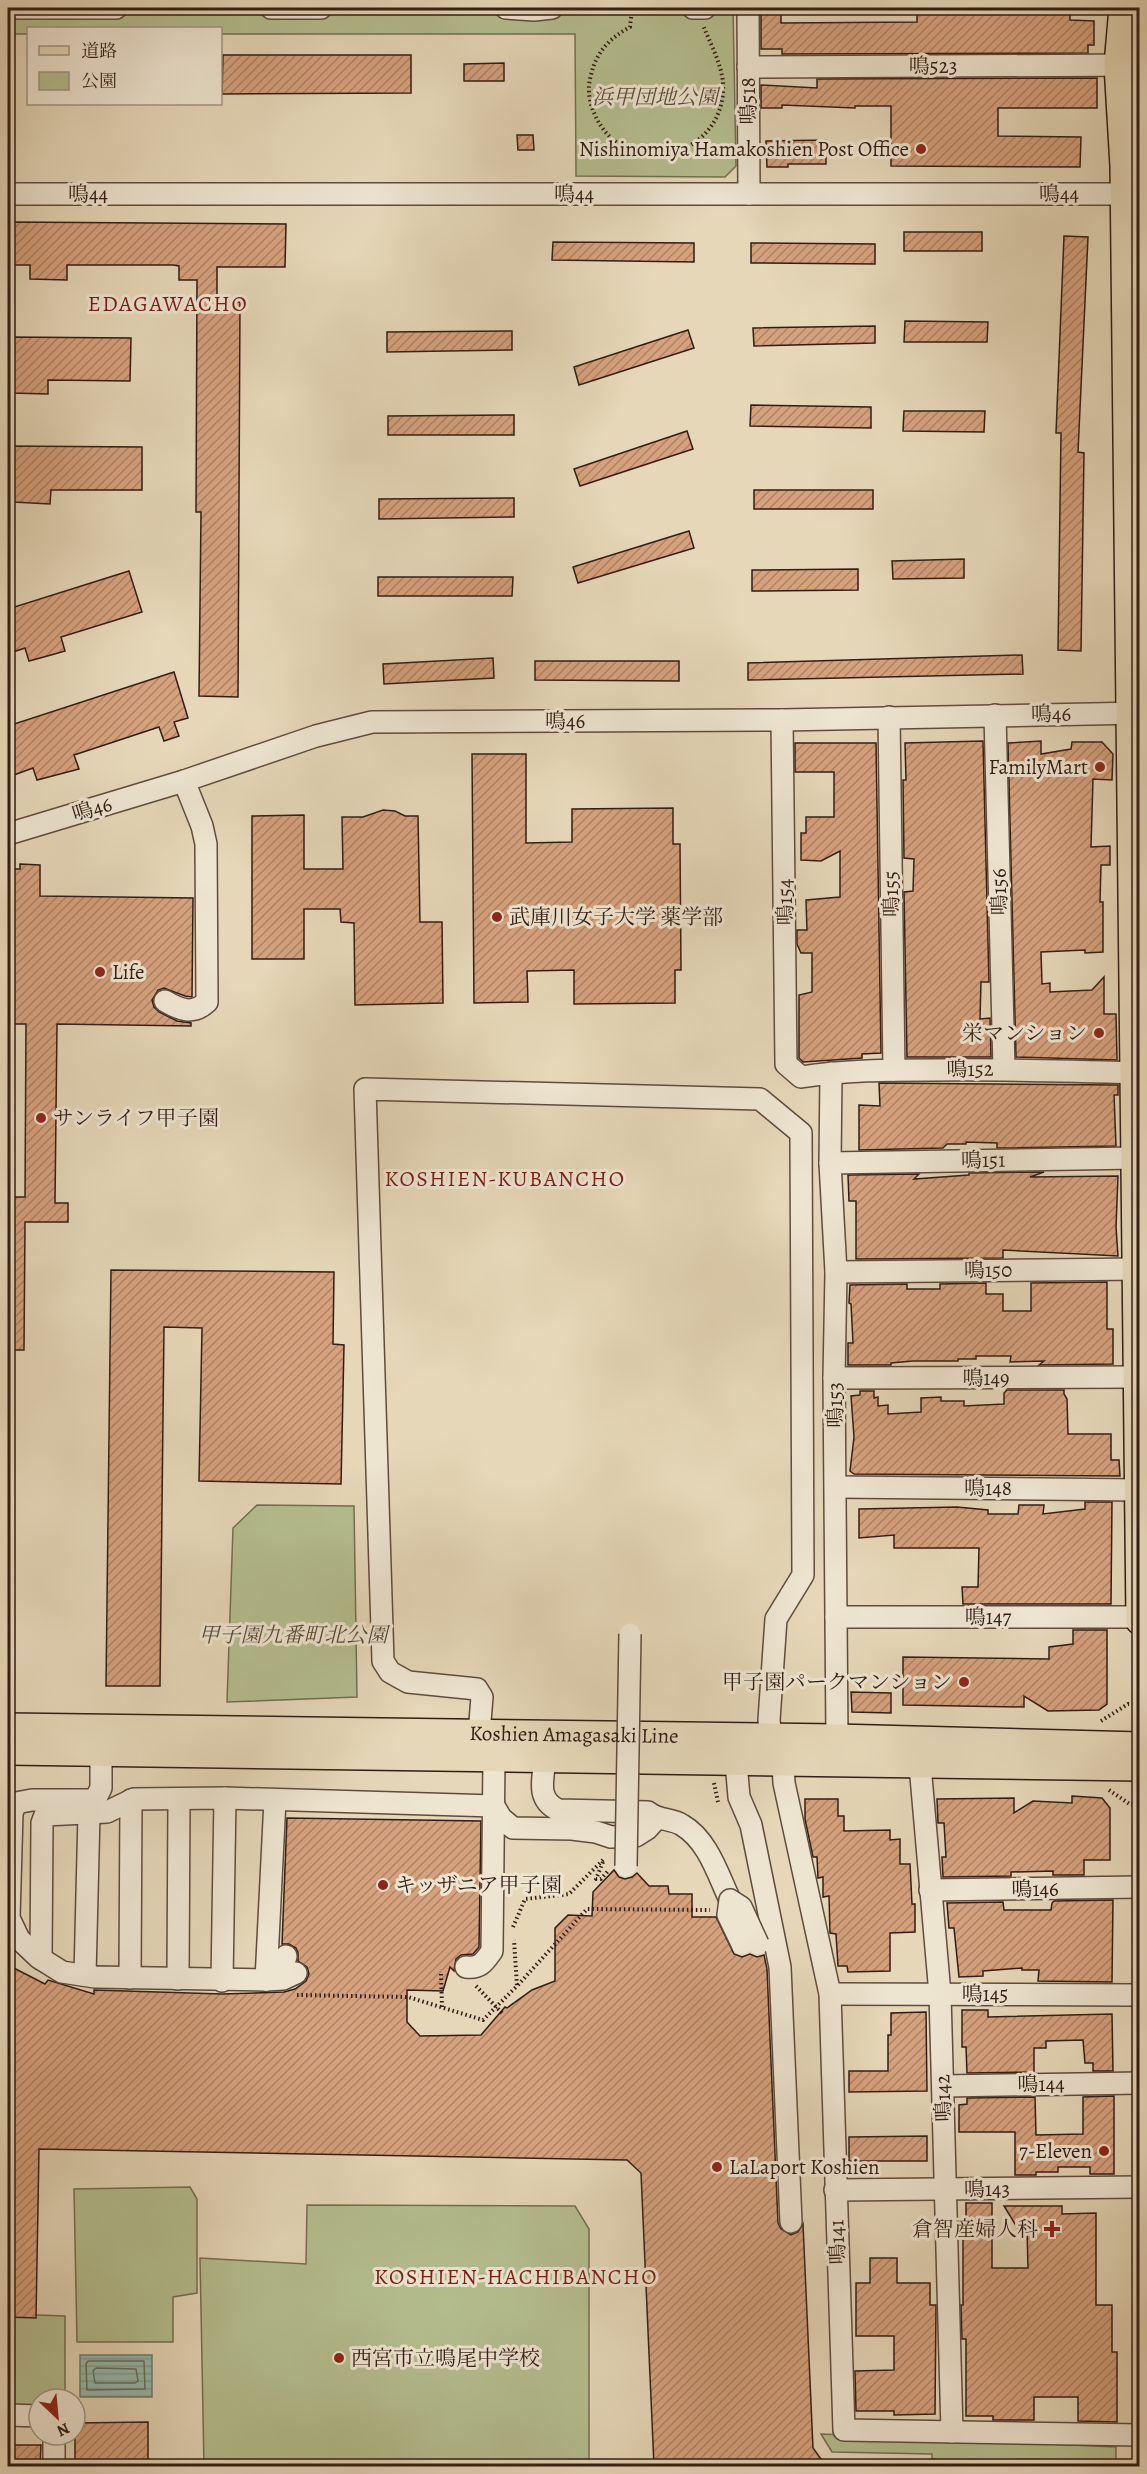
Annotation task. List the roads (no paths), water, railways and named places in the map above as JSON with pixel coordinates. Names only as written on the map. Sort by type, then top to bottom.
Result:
[{"type":"main road","points":[[1124,8],[1129,65],[1132,194],[1140,1618]]},
{"type":"main road","points":[[1134,8],[1140,29]]},
{"type":"main road","name":"Koshien Amagasaki Line","points":[[8,1727],[837,1738],[1140,1746]]},
{"type":"main road","name":"Koshien Amagasaki Line","points":[[8,1751],[1140,1767]]},
{"type":"street","points":[[18,8],[116,8]]},
{"type":"street","points":[[271,8],[321,8]]},
{"type":"street","points":[[506,8],[534,10],[552,8]]},
{"type":"street","points":[[695,8],[705,8]]},
{"type":"street","name":"鳴518","points":[[748,8],[749,194]]},
{"type":"street","name":"鳴523","points":[[748,67],[1129,65]]},
{"type":"street","name":"鳴44","points":[[8,194],[1132,194]]},
{"type":"street","name":"鳴46","points":[[8,834],[184,781],[316,736],[372,722],[782,720],[1135,713]]},
{"type":"street","name":"鳴156","points":[[995,715],[1004,1069]]},
{"type":"street","name":"鳴155","points":[[889,717],[894,1070]]},
{"type":"street","name":"鳴154","points":[[782,720],[786,1064],[801,1077]]},
{"type":"street","points":[[165,1001],[178,1009],[191,1010],[198,1010],[207,1002],[206,844],[202,826],[184,781]]},
{"type":"street","name":"鳴152","points":[[801,1077],[831,1072],[894,1070],[1004,1069],[1137,1073]]},
{"type":"street","name":"鳴153","points":[[831,1072],[830,1163],[836,1272],[834,1378],[837,1738]]},
{"type":"street","points":[[479,1734],[482,1697],[477,1689],[408,1682],[390,1672],[383,1661],[365,1089],[760,1099],[801,1133],[803,1575],[776,1619],[769,1720],[771,1738]]},
{"type":"street","name":"鳴151","points":[[830,1163],[1136,1158]]},
{"type":"street","name":"鳴150","points":[[836,1272],[1137,1269]]},
{"type":"street","name":"鳴149","points":[[834,1378],[1137,1377]]},
{"type":"street","name":"鳴148","points":[[836,1487],[1139,1490]]},
{"type":"street","name":"鳴147","points":[[836,1617],[1140,1618]]},
{"type":"street","points":[[626,1866],[630,1634]]},
{"type":"street","points":[[101,1751],[101,1788],[94,1800],[32,1800],[16,1803],[12,1813],[9,1917],[19,1939],[41,1959],[62,1972],[85,1976],[222,1981],[266,1980],[283,1979],[291,1965]]},
{"type":"street","points":[[466,1967],[474,1968],[483,1964],[492,1951],[494,1757]]},
{"type":"street","points":[[545,1759],[543,1795],[548,1804],[558,1810],[648,1812],[656,1818],[683,1825],[698,1839],[708,1854],[723,1905],[741,1907],[750,1944]]},
{"type":"street","points":[[736,1762],[739,1797],[751,1825],[780,1967],[791,2222]]},
{"type":"street","name":"鳴141","points":[[783,1763],[784,1784],[830,1994],[844,2430],[1140,2435]]},
{"type":"street","name":"鳴142","points":[[920,1765],[940,1994],[952,2432]]},
{"type":"street","points":[[41,1959],[42,1823],[45,1815],[107,1812],[130,1800],[179,1798],[494,1806]]},
{"type":"street","points":[[178,1979],[179,1798]]},
{"type":"street","points":[[222,1981],[225,1798]]},
{"type":"street","points":[[130,1800],[130,1978]]},
{"type":"street","points":[[266,1980],[275,1800]]},
{"type":"street","points":[[494,1806],[501,1818],[513,1828],[572,1829],[596,1832],[611,1837],[636,1836],[647,1829],[656,1818]]},
{"type":"street","points":[[85,1976],[89,1814]]},
{"type":"street","name":"鳴146","points":[[930,1890],[1140,1887]]},
{"type":"street","name":"鳴145","points":[[830,1994],[1140,1995]]},
{"type":"street","name":"鳴144","points":[[943,2086],[1140,2083]]},
{"type":"street","name":"鳴143","points":[[835,2190],[1140,2187]]},
{"type":"street","points":[[8,2415],[27,2416]]},
{"type":"street","points":[[54,2447],[54,2466]]},
{"type":"water","points":[[80,2355],[152,2355],[152,2397],[87,2397],[87,2387],[80,2387]]},
{"type":"place","name":"Nishinomiya Hamakoshien Post Office","points":[[921,149]]},
{"type":"place","name":"FamilyMart","points":[[1100,767]]},
{"type":"place","name":"武庫川女子大学 薬学部","points":[[497,917]]},
{"type":"place","name":"Life","points":[[100,972]]},
{"type":"place","name":"栄マンション","points":[[1099,1033]]},
{"type":"place","name":"サンライフ甲子園","points":[[41,1118]]},
{"type":"place","name":"甲子園パークマンション","points":[[964,1682]]},
{"type":"place","name":"キッザニア甲子園","points":[[383,1885]]},
{"type":"place","name":"7-Eleven","points":[[1104,2151]]},
{"type":"place","name":"LaLaport Koshien","points":[[717,2167]]},
{"type":"place","name":"倉智産婦人科","points":[[1052,2229]]},
{"type":"place","name":"西宮市立鳴尾中学校","points":[[339,2358]]},
{"type":"district","name":"EDAGAWACHO","points":[[168,304]]},
{"type":"district","name":"KOSHIEN-KUBANCHO","points":[[505,1179]]},
{"type":"district","name":"KOSHIEN-HACHIBANCHO","points":[[516,2277]]},
{"type":"park label","name":"浜甲団地公園","points":[[655,97]]},
{"type":"park label","name":"甲子園九番町北公園","points":[[293,1635]]}]
